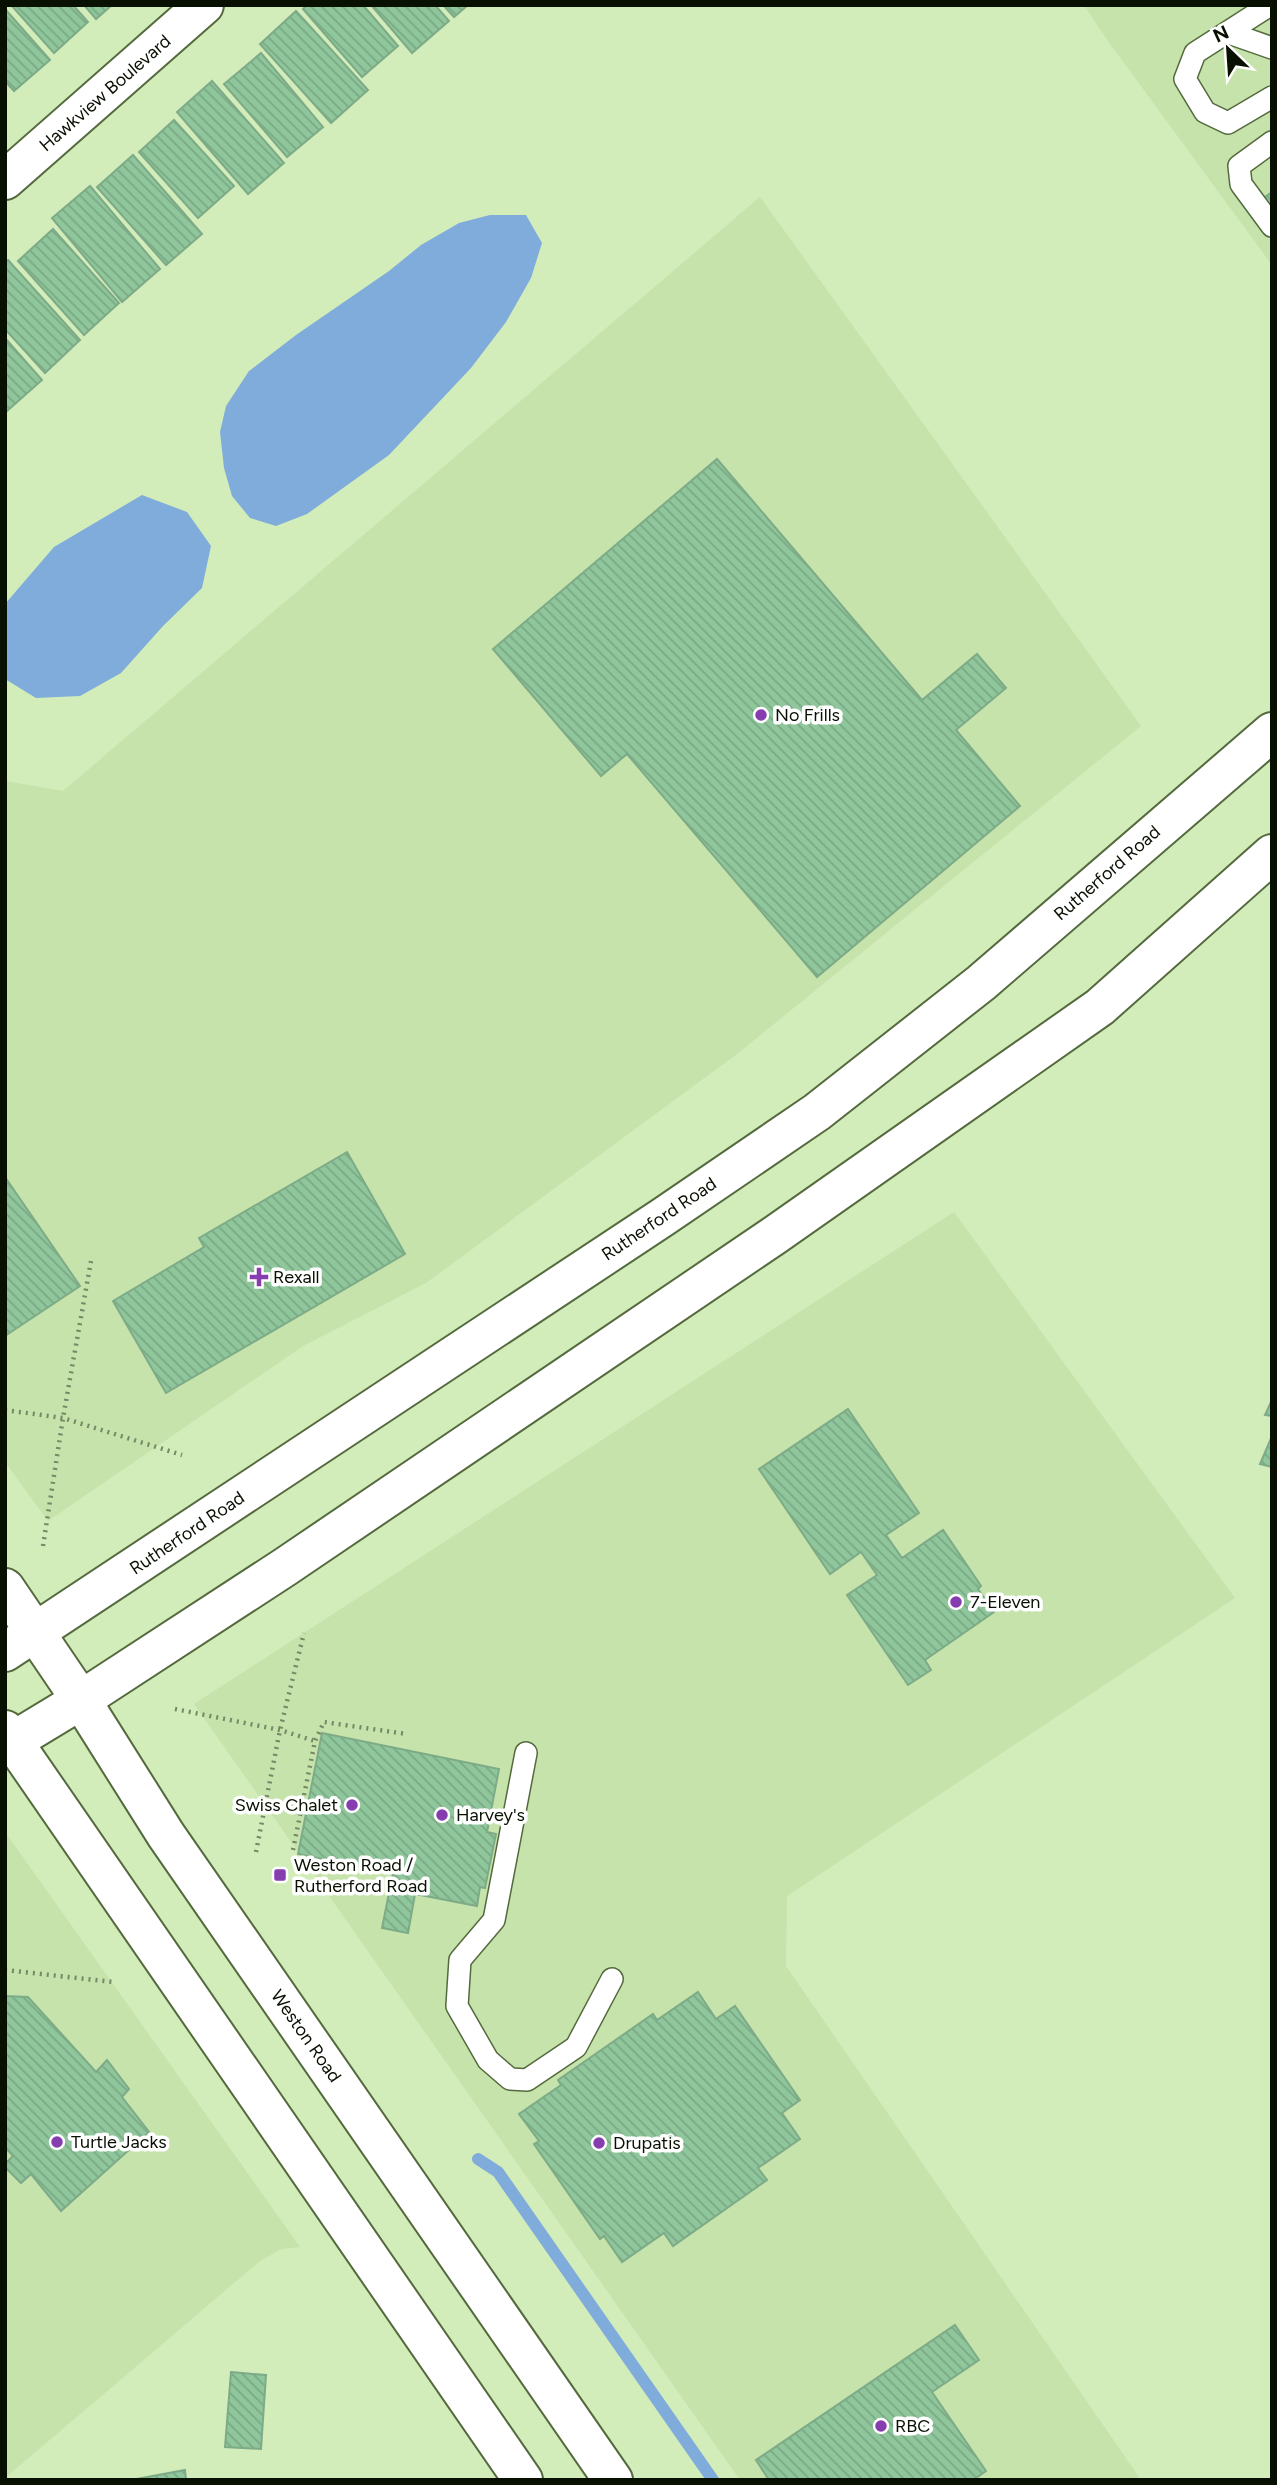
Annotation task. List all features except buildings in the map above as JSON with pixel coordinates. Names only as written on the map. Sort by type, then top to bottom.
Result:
[{"type":"main road","name":"Hawkview Boulevard","points":[[5,180],[204,5]]},
{"type":"main road","name":"Rutherford Road","points":[[20,1642],[663,1217],[817,1112],[981,983],[1272,732]]},
{"type":"main road","points":[[523,2480],[8,1739],[81,1700],[285,1567],[785,1227],[1100,1007],[1272,854]]},
{"type":"main road","name":"Weston Road","points":[[5,1588],[20,1642],[81,1700],[166,1835],[613,2480]]},
{"type":"lane","points":[[1270,5],[1195,54],[1185,79],[1205,112],[1228,122],[1272,97]]},
{"type":"lane","points":[[1229,33],[1272,48]]},
{"type":"lane","points":[[1272,142],[1239,166],[1241,184],[1272,226]]},
{"type":"lane","points":[[526,1753],[494,1920],[460,1960],[457,2006],[488,2060],[510,2079],[527,2080],[576,2047],[612,1979]]},
{"type":"path","points":[[43,1546],[91,1261]]},
{"type":"path","points":[[5,1410],[63,1418],[183,1455]]},
{"type":"path","points":[[256,1852],[280,1730],[304,1633]]},
{"type":"path","points":[[175,1709],[280,1730],[315,1741]]},
{"type":"path","points":[[293,1850],[315,1741],[324,1722],[407,1734]]},
{"type":"path","points":[[5,1970],[113,1982]]},
{"type":"shaded area","points":[[1084,5],[1272,5],[1272,265],[1108,41]]},
{"type":"shaded area","points":[[760,197],[1141,726],[737,1054],[426,1283],[303,1346],[48,1521],[5,1462],[5,781],[63,791]]},
{"type":"shaded area","points":[[954,1212],[1235,1598],[787,1896],[786,1966],[1141,2480],[740,2480],[194,1704]]},
{"type":"shaded area","points":[[5,1832],[300,2247],[281,2249],[260,2261],[5,2478]]},
{"type":"water","points":[[490,215],[526,215],[542,243],[531,278],[506,322],[471,368],[389,455],[307,514],[276,526],[250,518],[232,496],[224,468],[220,432],[226,406],[249,371],[421,245],[459,223]]},
{"type":"water","points":[[142,495],[187,512],[211,546],[202,588],[121,673],[80,696],[36,698],[5,679],[5,604],[54,547]]},
{"type":"waterway","points":[[478,2159],[498,2172],[713,2480]]},
{"type":"place","name":"No Frills","points":[[761,715]]},
{"type":"place","name":"Rexall","points":[[259,1277]]},
{"type":"place","name":"7-Eleven","points":[[956,1602]]},
{"type":"place","name":"Swiss Chalet","points":[[352,1805]]},
{"type":"place","name":"Harvey's","points":[[442,1815]]},
{"type":"place","name":"Weston Road / Rutherford Road","points":[[280,1875]]},
{"type":"place","name":"Turtle Jacks","points":[[57,2142]]},
{"type":"place","name":"Drupatis","points":[[599,2143]]},
{"type":"place","name":"RBC","points":[[881,2426]]}]
